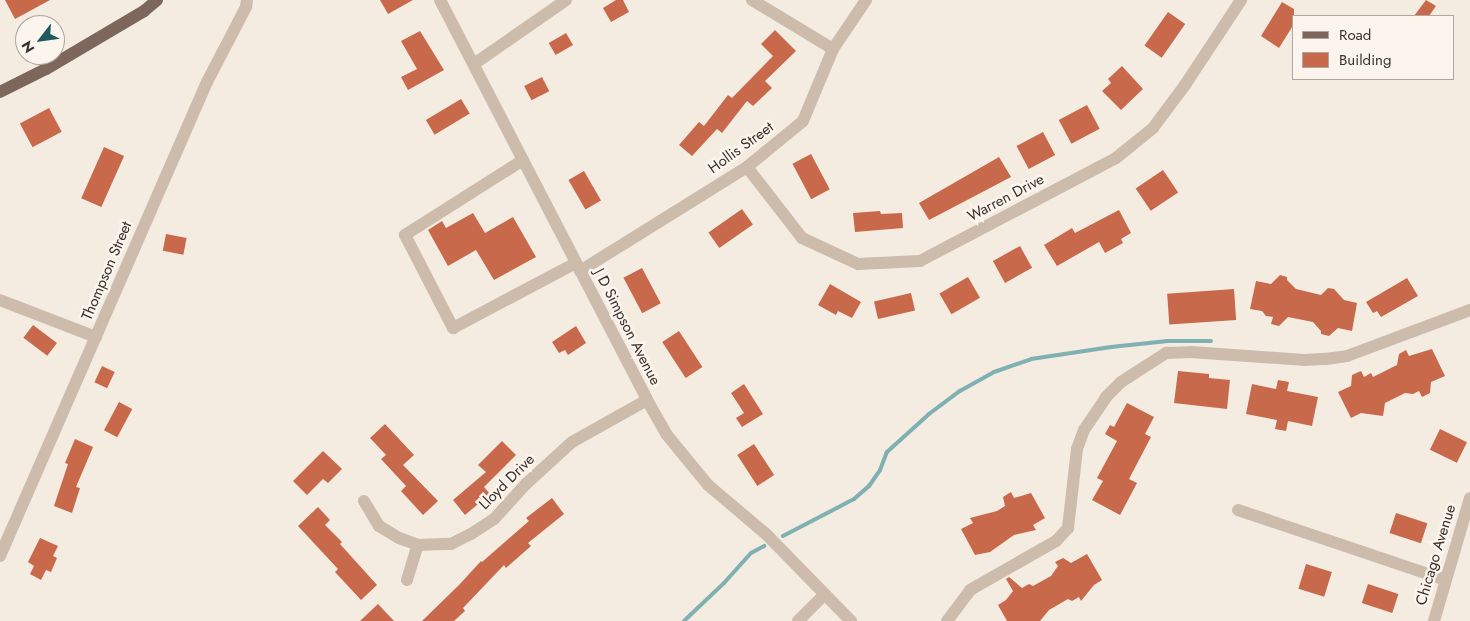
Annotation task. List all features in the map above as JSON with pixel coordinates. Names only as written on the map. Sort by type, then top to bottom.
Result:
[{"type":"main road","points":[[0,92],[54,64],[144,11],[157,0]]},
{"type":"street","name":"Thompson Street","points":[[0,556],[206,82],[246,7],[247,0]]},
{"type":"street","name":"J D Simpson Avenue","points":[[440,0],[647,400],[667,435],[708,486],[766,534],[851,621]]},
{"type":"street","points":[[474,64],[566,0]]},
{"type":"street","points":[[752,0],[833,49]]},
{"type":"street","name":"Hollis Street","points":[[523,160],[405,235],[453,328],[578,267],[747,167],[804,121],[833,49],[866,0]]},
{"type":"street","name":"Warren Drive","points":[[747,167],[802,238],[858,264],[920,261],[1116,158],[1153,128],[1185,85],[1241,0]]},
{"type":"street","points":[[0,300],[96,337]]},
{"type":"street","points":[[947,621],[970,590],[1056,541],[1068,528],[1077,448],[1084,430],[1106,397],[1122,382],[1166,353],[1191,352],[1304,360],[1333,358],[1378,345],[1470,310]]},
{"type":"street","name":"Lloyd Drive","points":[[364,501],[379,526],[398,538],[418,545],[450,544],[471,534],[494,519],[526,484],[572,442],[647,400]]},
{"type":"street","name":"Chicago Avenue","points":[[1434,621],[1470,498]]},
{"type":"street","points":[[1238,510],[1446,580]]},
{"type":"street","points":[[407,580],[418,545]]},
{"type":"street","points":[[798,621],[825,594]]},
{"type":"building","points":[[5,0],[50,0],[22,15],[15,15],[15,19]]},
{"type":"building","points":[[380,0],[413,0],[388,14]]},
{"type":"building","points":[[616,0],[623,0],[629,12],[611,22],[603,8]]},
{"type":"building","points":[[1426,0],[1436,6],[1430,15],[1415,15]]},
{"type":"building","points":[[1282,2],[1294,9],[1292,27],[1279,48],[1261,36]]},
{"type":"building","points":[[1168,12],[1185,24],[1162,58],[1144,46]]},
{"type":"building","points":[[775,30],[796,51],[765,81],[772,88],[753,106],[747,101],[722,133],[717,129],[692,156],[679,145],[699,122],[704,126],[728,95],[732,98],[773,56],[761,44]]},
{"type":"building","points":[[420,31],[444,70],[408,90],[401,77],[417,69],[401,41]]},
{"type":"building","points":[[566,33],[573,45],[556,55],[549,43]]},
{"type":"building","points":[[1122,66],[1143,89],[1121,110],[1102,91],[1111,83],[1108,79]]},
{"type":"building","points":[[542,77],[549,91],[531,100],[524,86]]},
{"type":"building","points":[[461,99],[470,114],[435,135],[426,120]]},
{"type":"building","points":[[1087,105],[1100,129],[1071,144],[1059,120]]},
{"type":"building","points":[[49,108],[62,132],[33,147],[20,123]]},
{"type":"building","points":[[1043,132],[1055,155],[1029,169],[1017,146]]},
{"type":"building","points":[[104,147],[124,156],[101,207],[81,198]]},
{"type":"building","points":[[811,154],[830,189],[811,199],[792,164]]},
{"type":"building","points":[[999,157],[1011,177],[929,220],[919,203]]},
{"type":"building","points":[[1163,170],[1178,192],[1151,211],[1136,188]]},
{"type":"building","points":[[584,171],[601,200],[585,209],[568,180]]},
{"type":"building","points":[[742,209],[753,225],[719,248],[708,233]]},
{"type":"building","points":[[1119,210],[1131,233],[1121,239],[1123,243],[1105,253],[1099,242],[1057,266],[1044,245],[1072,228],[1075,233]]},
{"type":"building","points":[[880,211],[881,214],[902,213],[903,228],[855,232],[853,213]]},
{"type":"building","points":[[473,213],[485,233],[513,217],[536,257],[494,280],[476,250],[448,266],[428,230],[442,221],[446,228]]},
{"type":"building","points":[[166,234],[187,238],[183,255],[163,251]]},
{"type":"building","points":[[1020,246],[1032,268],[1005,283],[993,261]]},
{"type":"building","points":[[642,268],[661,303],[642,313],[623,278]]},
{"type":"building","points":[[1280,275],[1287,277],[1287,280],[1296,289],[1321,295],[1328,288],[1334,289],[1344,300],[1357,303],[1352,331],[1338,328],[1329,336],[1321,334],[1321,331],[1313,322],[1288,317],[1279,326],[1271,324],[1273,317],[1266,316],[1262,311],[1250,309],[1256,281],[1271,284]]},
{"type":"building","points":[[968,277],[980,298],[951,314],[939,294]]},
{"type":"building","points":[[1407,278],[1418,296],[1381,317],[1377,311],[1373,313],[1366,302]]},
{"type":"building","points":[[830,284],[861,302],[852,318],[838,311],[836,315],[818,305]]},
{"type":"building","points":[[1234,289],[1236,320],[1169,325],[1167,294]]},
{"type":"building","points":[[911,293],[915,311],[878,319],[874,302]]},
{"type":"building","points":[[33,325],[57,343],[47,356],[23,338]]},
{"type":"building","points":[[576,326],[586,343],[568,355],[565,350],[559,353],[552,342]]},
{"type":"building","points":[[679,331],[702,367],[686,378],[662,342]]},
{"type":"building","points":[[1432,349],[1445,376],[1431,382],[1430,393],[1422,397],[1419,391],[1413,394],[1405,393],[1385,403],[1383,416],[1361,413],[1351,418],[1338,392],[1351,386],[1352,375],[1361,371],[1364,377],[1371,373],[1373,377],[1397,365],[1399,354],[1406,350],[1409,356]]},
{"type":"building","points":[[102,366],[115,372],[107,388],[94,382]]},
{"type":"building","points":[[1178,371],[1209,374],[1209,378],[1230,380],[1227,409],[1174,403]]},
{"type":"building","points":[[1278,380],[1289,382],[1287,391],[1318,397],[1312,426],[1288,421],[1286,431],[1275,429],[1277,420],[1246,414],[1252,384],[1276,389]]},
{"type":"building","points":[[744,384],[763,414],[742,427],[736,418],[744,413],[731,393]]},
{"type":"building","points":[[119,402],[132,409],[117,437],[104,430]]},
{"type":"building","points":[[1127,403],[1154,417],[1145,434],[1151,437],[1129,479],[1137,483],[1120,515],[1092,500],[1103,481],[1097,478],[1117,441],[1105,434],[1110,425],[1114,427]]},
{"type":"building","points":[[385,424],[414,455],[403,465],[438,501],[423,515],[401,491],[406,486],[381,459],[386,455],[370,438]]},
{"type":"building","points":[[1440,429],[1467,442],[1457,463],[1430,450]]},
{"type":"building","points":[[75,439],[93,447],[76,487],[80,488],[72,513],[54,506],[68,464],[65,463]]},
{"type":"building","points":[[502,441],[516,455],[484,487],[490,494],[465,515],[453,500],[486,472],[478,465]]},
{"type":"building","points":[[754,444],[774,475],[757,486],[737,455]]},
{"type":"building","points":[[323,451],[342,469],[328,483],[323,479],[307,495],[293,481]]},
{"type":"building","points":[[1011,492],[1014,498],[1031,493],[1045,518],[1033,525],[1036,530],[1014,535],[990,552],[975,555],[961,529],[973,523],[970,518],[997,511],[1005,506],[1003,497]]},
{"type":"building","points":[[552,498],[564,514],[528,543],[531,546],[506,568],[504,565],[463,608],[465,611],[454,621],[422,621],[481,561],[529,521],[526,518]]},
{"type":"building","points":[[318,507],[330,520],[325,525],[342,542],[340,544],[377,585],[361,600],[335,572],[338,569],[298,526]]},
{"type":"building","points":[[1396,513],[1427,523],[1421,543],[1390,533]]},
{"type":"building","points":[[40,538],[58,546],[53,556],[57,558],[51,572],[46,570],[41,580],[30,574],[34,566],[28,562]]},
{"type":"building","points":[[1087,554],[1102,580],[1094,585],[1081,601],[1079,597],[1072,601],[1068,599],[1049,610],[1040,621],[1007,621],[998,605],[1006,600],[1013,591],[1006,579],[1009,577],[1022,588],[1029,584],[1033,586],[1051,576],[1058,566],[1055,562],[1063,558],[1071,563]]},
{"type":"building","points":[[1306,564],[1332,572],[1324,597],[1298,589]]},
{"type":"building","points":[[1368,584],[1398,594],[1392,613],[1362,603]]},
{"type":"building","points":[[378,604],[394,621],[360,621]]},
{"type":"waterway","points":[[783,536],[854,499],[869,486],[880,470],[887,452],[929,414],[960,391],[994,372],[1031,359],[1111,347],[1168,341],[1211,341]]},
{"type":"waterway","points":[[684,621],[724,583],[751,553],[764,546]]}]
